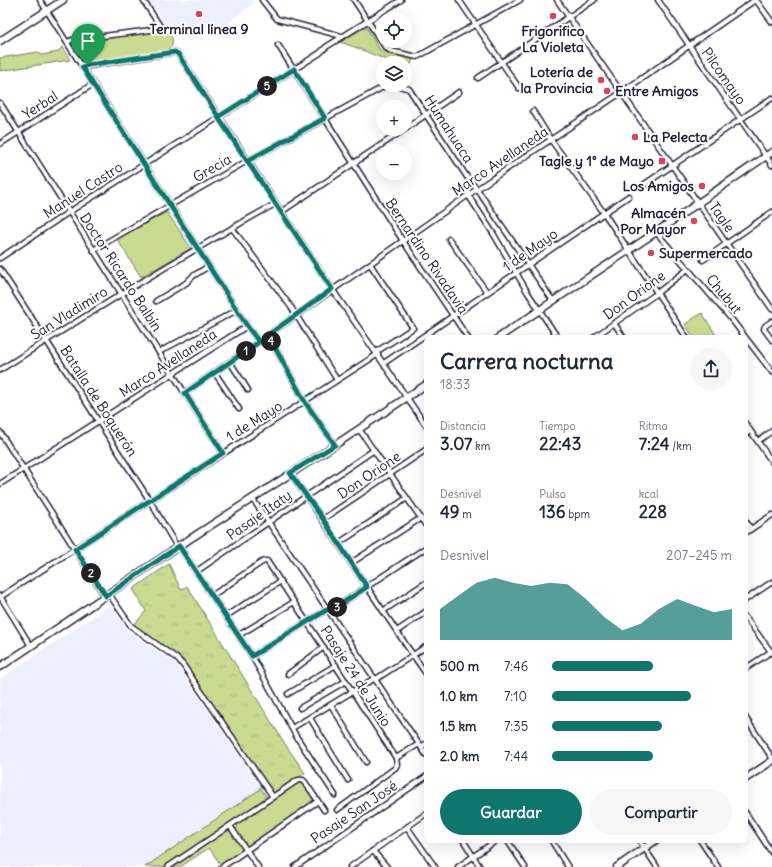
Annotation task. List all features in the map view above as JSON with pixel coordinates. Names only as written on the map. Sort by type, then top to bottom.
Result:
[{"type":"street","points":[[40,0],[197,248],[247,326],[259,342]]},
{"type":"street","points":[[0,41],[64,0]]},
{"type":"street","points":[[67,42],[72,40],[159,29],[160,26],[143,0]]},
{"type":"street","points":[[262,0],[277,19],[342,37]]},
{"type":"street","points":[[354,0],[382,44],[387,49],[417,57],[520,0]]},
{"type":"street","name":"Manuel Castro","points":[[0,258],[69,212],[401,0]]},
{"type":"street","points":[[459,0],[519,88]]},
{"type":"street","name":"Tagle","points":[[557,0],[772,309]]},
{"type":"street","points":[[478,78],[594,0]]},
{"type":"street","name":"Pilcomayo","points":[[658,0],[772,165]]},
{"type":"street","points":[[755,0],[772,22]]},
{"type":"street","name":"Marco Avellaneda","points":[[185,393],[332,289],[755,0]]},
{"type":"street","name":"Bernardino Rivadavia","points":[[278,45],[403,241],[466,335]]},
{"type":"street","points":[[82,67],[175,52],[178,54],[332,289],[424,422]]},
{"type":"street","name":"Yerbal","points":[[0,144],[93,84]]},
{"type":"street","name":"Grecia","points":[[93,250],[247,161],[376,91]]},
{"type":"street","name":"Humahuaca","points":[[411,92],[469,180],[478,189],[553,301]]},
{"type":"street","points":[[412,124],[459,92]]},
{"type":"street","points":[[642,186],[772,98]]},
{"type":"street","name":"Doctor Ricardo Balbín","points":[[0,103],[223,453]]},
{"type":"street","points":[[533,111],[551,140],[604,213],[685,335]]},
{"type":"street","points":[[281,212],[395,136]]},
{"type":"street","points":[[503,335],[772,152]]},
{"type":"street","name":"Humahuaca","points":[[468,196],[469,180]]},
{"type":"street","points":[[468,196],[493,233],[516,273],[556,335]]},
{"type":"street","name":"1 de Mayo","points":[[425,335],[629,196]]},
{"type":"street","name":"San Vladimiro","points":[[0,370],[197,248],[276,204]]},
{"type":"street","points":[[703,260],[772,212]]},
{"type":"street","points":[[232,228],[296,315],[337,380]]},
{"type":"street","name":"Chubut","points":[[656,232],[732,320],[742,335]]},
{"type":"street","points":[[449,239],[487,292]]},
{"type":"street","name":"1 de Mayo","points":[[0,597],[223,453],[305,402],[414,328],[370,264]]},
{"type":"street","points":[[156,301],[186,283],[193,276],[209,266]]},
{"type":"street","name":"Don Orione","points":[[597,335],[688,268]]},
{"type":"street","name":"Batalla de Boquerón","points":[[0,269],[178,546],[197,571],[239,635],[292,728],[335,795]]},
{"type":"street","points":[[159,352],[237,310]]},
{"type":"street","points":[[772,322],[765,326],[764,329],[772,340]]},
{"type":"street","points":[[614,323],[622,335]]},
{"type":"street","name":"Marco Avellaneda","points":[[0,484],[247,326]]},
{"type":"street","points":[[268,335],[305,402],[335,445]]},
{"type":"street","name":"1 de Mayo","points":[[384,363],[424,336]]},
{"type":"street","name":"Chubut","points":[[748,342],[772,372]]},
{"type":"street","points":[[230,362],[248,390]]},
{"type":"street","points":[[215,373],[239,409]]},
{"type":"street","points":[[0,667],[178,546],[359,430],[424,386]]},
{"type":"street","points":[[748,428],[772,462]]},
{"type":"street","points":[[359,430],[424,522]]},
{"type":"street","points":[[758,441],[772,431]]},
{"type":"street","points":[[0,432],[75,549],[107,595],[131,626],[176,658],[184,666],[272,797]]},
{"type":"street","name":"Pasaje Itaty","points":[[197,571],[374,450]]},
{"type":"street","name":"Don Orione","points":[[323,519],[424,451]]},
{"type":"street","points":[[290,473],[323,519],[424,671]]},
{"type":"street","points":[[252,498],[424,751]]},
{"type":"street","points":[[339,543],[407,498]]},
{"type":"street","points":[[748,531],[772,515]]},
{"type":"street","points":[[351,563],[421,518]]},
{"type":"street","points":[[748,524],[751,529]]},
{"type":"street","points":[[252,656],[367,587],[424,549]]},
{"type":"street","name":"Pasaje 24 de Junio","points":[[213,595],[265,560],[267,561],[396,758]]},
{"type":"street","points":[[226,616],[281,581]]},
{"type":"street","points":[[748,598],[772,582]]},
{"type":"street","points":[[383,611],[424,584]]},
{"type":"street","points":[[0,597],[31,646]]},
{"type":"street","points":[[239,635],[294,602]]},
{"type":"street","points":[[397,631],[424,613]]},
{"type":"street","points":[[748,621],[772,652],[748,667]]},
{"type":"street","points":[[288,674],[324,648]]},
{"type":"street","points":[[292,728],[424,648]]},
{"type":"street","points":[[288,694],[336,665]]},
{"type":"street","points":[[300,708],[346,681]]},
{"type":"street","points":[[331,705],[366,762]]},
{"type":"street","points":[[310,718],[348,780]]},
{"type":"street","points":[[748,722],[772,758]]},
{"type":"street","points":[[337,810],[396,767],[396,758],[424,744]]},
{"type":"street","points":[[748,777],[772,761]]},
{"type":"street","name":"Pasaje San José","points":[[295,867],[424,778]]},
{"type":"street","points":[[168,867],[272,797],[301,780],[305,782],[324,810]]},
{"type":"street","points":[[222,867],[318,801]]},
{"type":"street","points":[[350,867],[424,815]]},
{"type":"street","points":[[748,817],[772,853]]},
{"type":"street","points":[[230,826],[258,867]]},
{"type":"street","points":[[407,827],[435,867]]},
{"type":"street","points":[[465,843],[480,867]]},
{"type":"street","points":[[458,867],[492,843]]},
{"type":"street","points":[[509,843],[525,867]]},
{"type":"street","points":[[553,843],[568,867]]},
{"type":"street","points":[[641,843],[657,867]]},
{"type":"street","points":[[617,867],[652,843]]},
{"type":"street","points":[[702,843],[718,867]]},
{"type":"street","points":[[373,851],[387,867]]},
{"type":"shaded area","name":"Terminal línea 9","points":[[149,0],[252,0],[254,3],[225,25],[170,32]]},
{"type":"shaded area","points":[[109,606],[112,607],[127,630],[176,664],[260,787],[259,790],[145,867],[0,867],[0,679]]},
{"type":"green space","points":[[364,28],[367,28],[376,43],[376,48],[402,56],[377,56],[340,42]]},
{"type":"green space","points":[[160,31],[168,32],[172,40],[171,48],[165,51],[83,63],[72,45],[76,41]]},
{"type":"green space","points":[[62,47],[70,60],[0,71],[0,58],[38,52],[42,55],[58,52]]},
{"type":"green space","points":[[167,212],[191,248],[141,277],[117,239]]},
{"type":"green space","points":[[702,313],[716,335],[692,335],[685,324]]},
{"type":"green space","points":[[169,564],[181,590],[187,586],[285,744],[305,773],[274,794],[182,658],[134,625],[146,611],[133,589]]},
{"type":"green space","points":[[298,783],[304,783],[315,800],[247,846],[236,830],[238,824]]},
{"type":"green space","points":[[260,787],[267,798],[164,867],[145,867],[259,790]]},
{"type":"green space","points":[[229,829],[243,850],[221,865],[209,848],[180,867],[173,867]]},
{"type":"place","name":"Terminal línea 9","points":[[199,14]]},
{"type":"place","name":"Frigorifico La Violeta","points":[[553,16]]},
{"type":"place","name":"Lotería de la Provincia","points":[[601,80]]},
{"type":"place","name":"Entre Amigos","points":[[607,91]]},
{"type":"place","name":"La Pelecta","points":[[635,137]]},
{"type":"place","name":"Tagle y 1° de Mayo","points":[[662,161]]},
{"type":"place","name":"Los Amigos","points":[[702,186]]},
{"type":"place","name":"Almacén Por Mayor","points":[[694,221]]},
{"type":"place","name":"Supermercado","points":[[651,253]]},
{"type":"route","points":[[88,65],[82,67],[247,326],[259,342],[185,393],[223,453],[75,549],[106,596],[179,546],[213,595],[252,656],[328,609],[330,611],[367,587],[323,519],[290,473],[335,445],[305,402],[268,335],[332,289],[247,161],[218,117],[294,69],[325,118],[247,161],[218,117],[178,54],[175,52],[88,65]]}]
